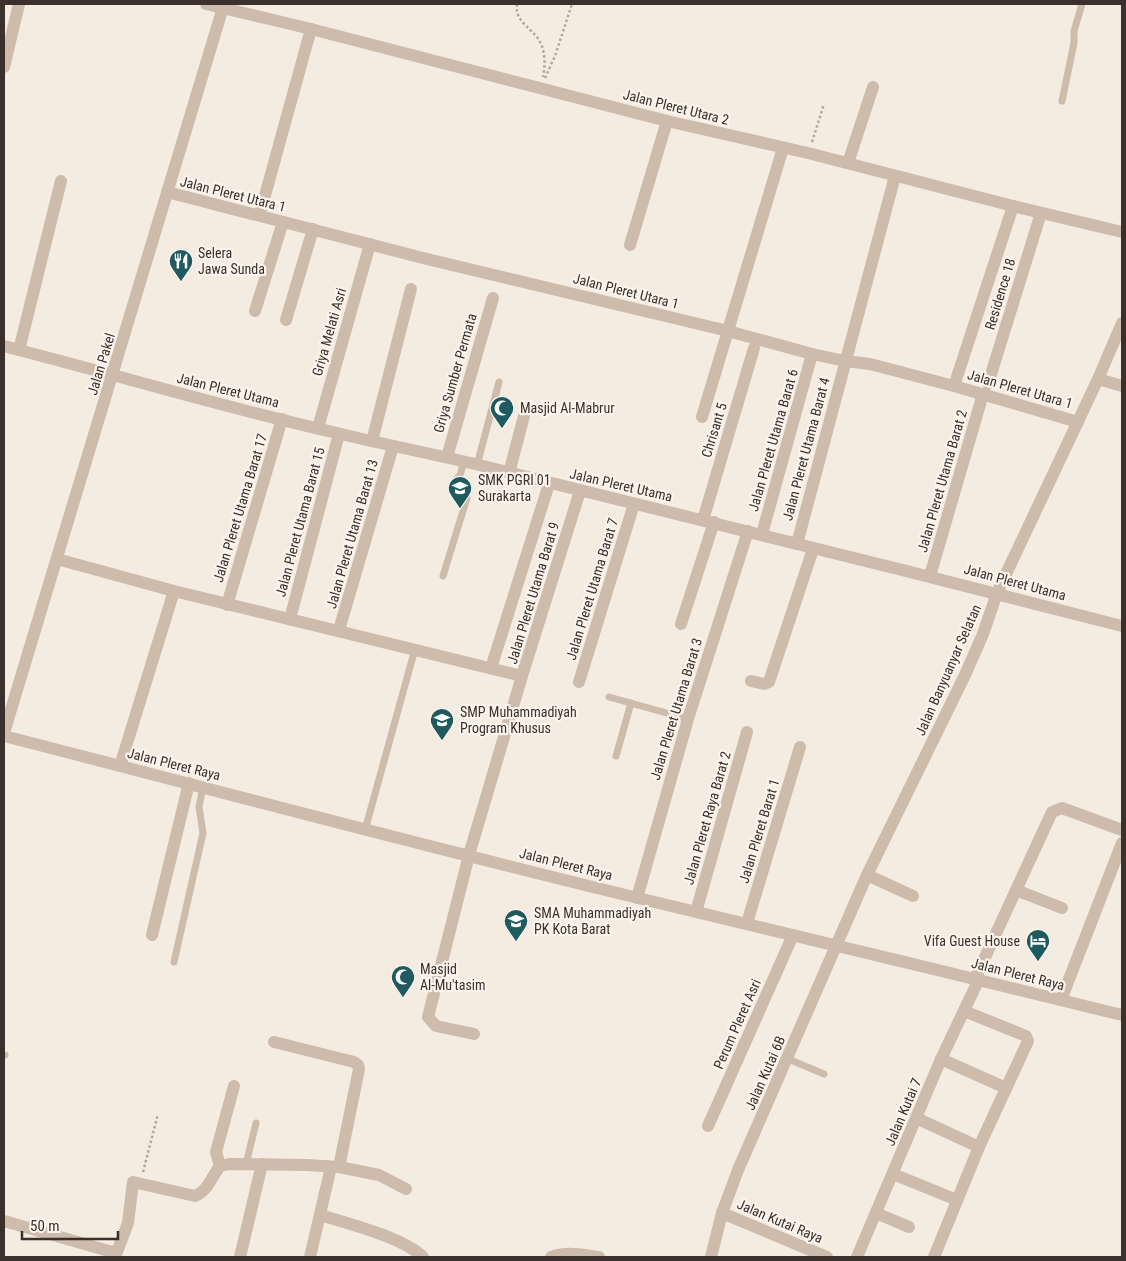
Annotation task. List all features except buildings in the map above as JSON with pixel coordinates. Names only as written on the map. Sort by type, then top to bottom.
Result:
[{"type":"street","points":[[4,67],[8,28],[19,4]]},
{"type":"street","name":"Jalan Pleret Utara 2","points":[[206,4],[224,6],[667,121],[808,153],[1122,232]]},
{"type":"street","name":"Jalan Pakel","points":[[4,734],[224,6]]},
{"type":"street","points":[[260,210],[311,29]]},
{"type":"street","points":[[848,163],[873,87]]},
{"type":"street","points":[[630,245],[667,121]]},
{"type":"street","points":[[702,417],[783,148]]},
{"type":"street","name":"Jalan Pleret Utama Barat 4","points":[[797,544],[844,361],[895,176]]},
{"type":"street","points":[[19,350],[61,181]]},
{"type":"street","name":"Jalan Pleret Utara 1","points":[[167,192],[370,244],[728,331],[812,354],[870,364],[954,386],[986,389],[1078,422]]},
{"type":"street","points":[[954,386],[1013,206]]},
{"type":"street","name":"Residence 18","points":[[986,389],[1042,213]]},
{"type":"street","points":[[255,311],[282,222]]},
{"type":"street","points":[[286,320],[313,229]]},
{"type":"street","name":"Griya Melati Asri","points":[[318,428],[370,244]]},
{"type":"street","points":[[372,441],[411,289]]},
{"type":"street","name":"Griya Sumber Permata","points":[[447,458],[493,298]]},
{"type":"street","name":"Jalan Banyuanyar Selatan","points":[[836,945],[867,875],[965,675],[997,594],[1098,379],[1122,323]]},
{"type":"street","name":"Jalan Pleret Utama","points":[[4,346],[339,434],[470,463],[549,484],[709,521],[813,549],[930,576],[1122,626]]},
{"type":"street","name":"Chrisant 5","points":[[681,624],[754,348]]},
{"type":"street","name":"Jalan Pleret Utama Barat 6","points":[[762,534],[812,354]]},
{"type":"street","points":[[1098,379],[1122,386]]},
{"type":"street","name":"Jalan Pleret Utama Barat 2","points":[[930,576],[986,389]]},
{"type":"street","points":[[509,473],[524,416]]},
{"type":"street","name":"Jalan Pleret Utama Barat 17","points":[[227,605],[282,419]]},
{"type":"street","name":"Jalan Pleret Utama Barat 15","points":[[290,619],[339,434]]},
{"type":"street","name":"Jalan Pleret Utama Barat 13","points":[[339,630],[393,446]]},
{"type":"street","points":[[491,668],[549,484]]},
{"type":"street","name":"Jalan Pleret Utama Barat 9","points":[[474,1034],[436,1026],[428,1017],[469,855],[522,676],[580,491]]},
{"type":"street","name":"Jalan Pleret Utama Barat 7","points":[[579,682],[634,504]]},
{"type":"street","name":"Jalan Pleret Utama Barat 3","points":[[637,898],[688,719],[748,531]]},
{"type":"street","points":[[751,681],[764,684],[769,682],[813,549]]},
{"type":"street","points":[[57,560],[227,605],[339,630],[522,676]]},
{"type":"street","points":[[120,766],[174,591]]},
{"type":"street","name":"Jalan Pleret Raya Barat 2","points":[[696,912],[747,732]]},
{"type":"street","name":"Jalan Pleret Raya","points":[[4,734],[365,830],[1122,1015]]},
{"type":"street","name":"Jalan Pleret Barat 1","points":[[747,923],[800,748]]},
{"type":"street","points":[[152,935],[189,783]]},
{"type":"street","name":"Jalan Kutai 7","points":[[857,1257],[941,1059],[964,1012],[1016,890],[1052,812],[1062,808],[1122,829]]},
{"type":"street","points":[[1061,1000],[1122,842]]},
{"type":"street","points":[[867,875],[913,896]]},
{"type":"street","points":[[1016,890],[1062,908]]},
{"type":"street","name":"Perum Pleret Asri","points":[[708,1126],[793,935]]},
{"type":"street","name":"Jalan Kutai 6B","points":[[711,1257],[722,1213],[735,1176],[788,1059],[836,945]]},
{"type":"street","points":[[934,1257],[979,1147],[1028,1038],[964,1012]]},
{"type":"street","points":[[274,1042],[354,1062],[358,1065],[359,1069],[310,1257]]},
{"type":"street","points":[[941,1059],[1006,1088]]},
{"type":"street","points":[[220,1166],[216,1152],[234,1086]]},
{"type":"street","points":[[916,1118],[979,1147]]},
{"type":"street","points":[[4,1221],[116,1255],[128,1223],[136,1183],[195,1196],[202,1193],[208,1186],[211,1178],[220,1166],[229,1164],[257,1164],[335,1167],[379,1175],[406,1189]]},
{"type":"street","points":[[240,1257],[257,1164]]},
{"type":"street","points":[[893,1174],[957,1200]]},
{"type":"street","name":"Jalan Kutai Raya","points":[[722,1213],[821,1256]]},
{"type":"street","points":[[876,1213],[909,1227]]},
{"type":"street","points":[[320,1215],[390,1238],[416,1251],[423,1257]]},
{"type":"street","points":[[551,1257],[567,1254],[599,1257]]},
{"type":"lane","points":[[1062,101],[1074,43],[1074,31],[1082,4]]},
{"type":"lane","points":[[443,576],[466,498],[463,491],[453,487],[452,484],[470,463],[499,382]]},
{"type":"lane","points":[[365,830],[415,649]]},
{"type":"lane","points":[[609,697],[688,719]]},
{"type":"lane","points":[[616,756],[631,703]]},
{"type":"lane","points":[[174,962],[203,833],[199,806],[203,786]]},
{"type":"lane","points":[[788,1059],[824,1074]]},
{"type":"lane","points":[[256,1123],[247,1160],[257,1164]]},
{"type":"path","points":[[517,4],[516,10],[520,20],[540,42],[544,55],[542,88]]},
{"type":"path","points":[[542,88],[572,4]]},
{"type":"path","points":[[808,153],[824,104]]},
{"type":"path","points":[[136,1183],[158,1114]]},
{"type":"place","name":"Selera Jawa Sunda","points":[[181,282]]},
{"type":"place","name":"Masjid Al-Mabrur","points":[[502,429]]},
{"type":"place","name":"SMK PGRI 01 Surakarta","points":[[460,509]]},
{"type":"place","name":"SMP Muhammadiyah Program Khusus","points":[[442,741]]},
{"type":"place","name":"SMA Muhammadiyah PK Kota Barat","points":[[516,942]]},
{"type":"place","name":"Vifa Guest House","points":[[1038,962]]},
{"type":"place","name":"Masjid Al-Mu'tasim","points":[[403,998]]}]
